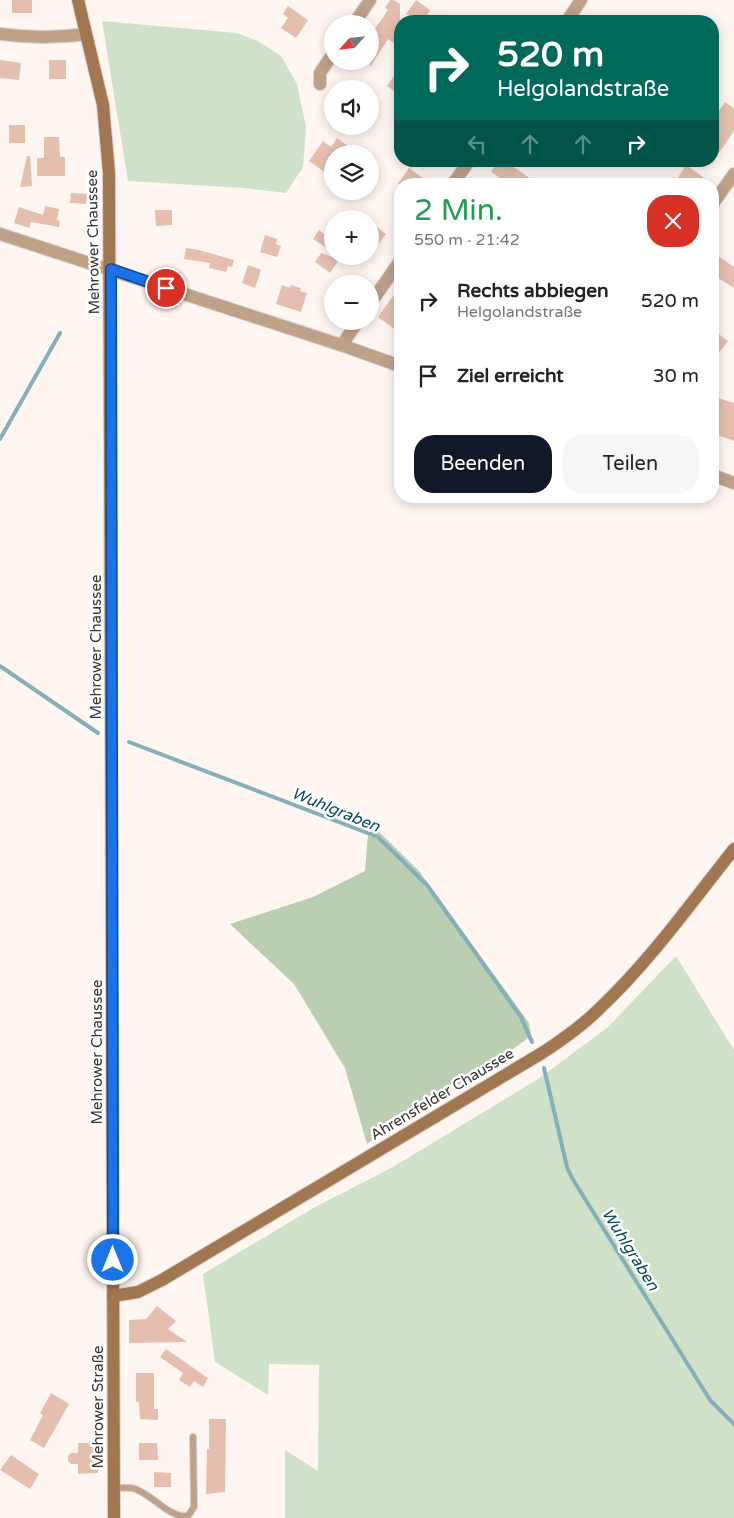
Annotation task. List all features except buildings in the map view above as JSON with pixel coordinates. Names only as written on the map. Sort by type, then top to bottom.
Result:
[{"type":"main road","name":"Mehrower Chaussee","points":[[78,0],[103,111],[109,173],[111,269],[113,1296]]},
{"type":"main road","name":"Ahrensfelder Chaussee","points":[[113,1296],[138,1292],[162,1280],[542,1053],[568,1035],[598,1010],[624,984],[734,849]]},
{"type":"main road","name":"Mehrower Straße","points":[[113,1296],[114,1518]]},
{"type":"street","points":[[360,15],[370,0]]},
{"type":"street","points":[[571,15],[581,0]]},
{"type":"street","points":[[0,34],[66,37],[86,34]]},
{"type":"street","points":[[320,84],[320,73],[324,67]]},
{"type":"street","points":[[457,178],[465,167]]},
{"type":"street","points":[[719,195],[734,174]]},
{"type":"street","points":[[0,234],[111,269],[394,364]]},
{"type":"street","points":[[379,291],[394,270]]},
{"type":"street","points":[[344,346],[352,330]]},
{"type":"street","points":[[719,478],[734,483]]},
{"type":"lane","points":[[114,1488],[134,1489],[181,1517],[188,1517],[194,1507],[194,1437]]},
{"type":"green space","points":[[102,21],[237,33],[258,41],[281,56],[297,84],[306,127],[303,167],[286,193],[243,188],[128,181]]},
{"type":"green space","points":[[369,822],[419,871],[529,1023],[531,1036],[494,1063],[385,1130],[367,1144],[345,1068],[294,984],[230,924],[313,897],[365,871]]},
{"type":"green space","points":[[676,956],[734,1050],[734,1518],[285,1518],[285,1450],[318,1471],[319,1365],[269,1364],[268,1395],[215,1362],[203,1274],[315,1207],[393,1167],[538,1079],[607,1028]]},
{"type":"waterway","points":[[0,439],[60,333]]},
{"type":"waterway","name":"Wuhlgraben","points":[[0,666],[98,733]]},
{"type":"waterway","name":"Wuhlgraben","points":[[129,742],[378,837],[427,885],[521,1017],[532,1042]]},
{"type":"waterway","name":"Wuhlgraben","points":[[544,1068],[567,1167],[572,1178],[710,1400],[734,1424]]},
{"type":"route","points":[[113,1260],[111,269],[166,288]]}]
